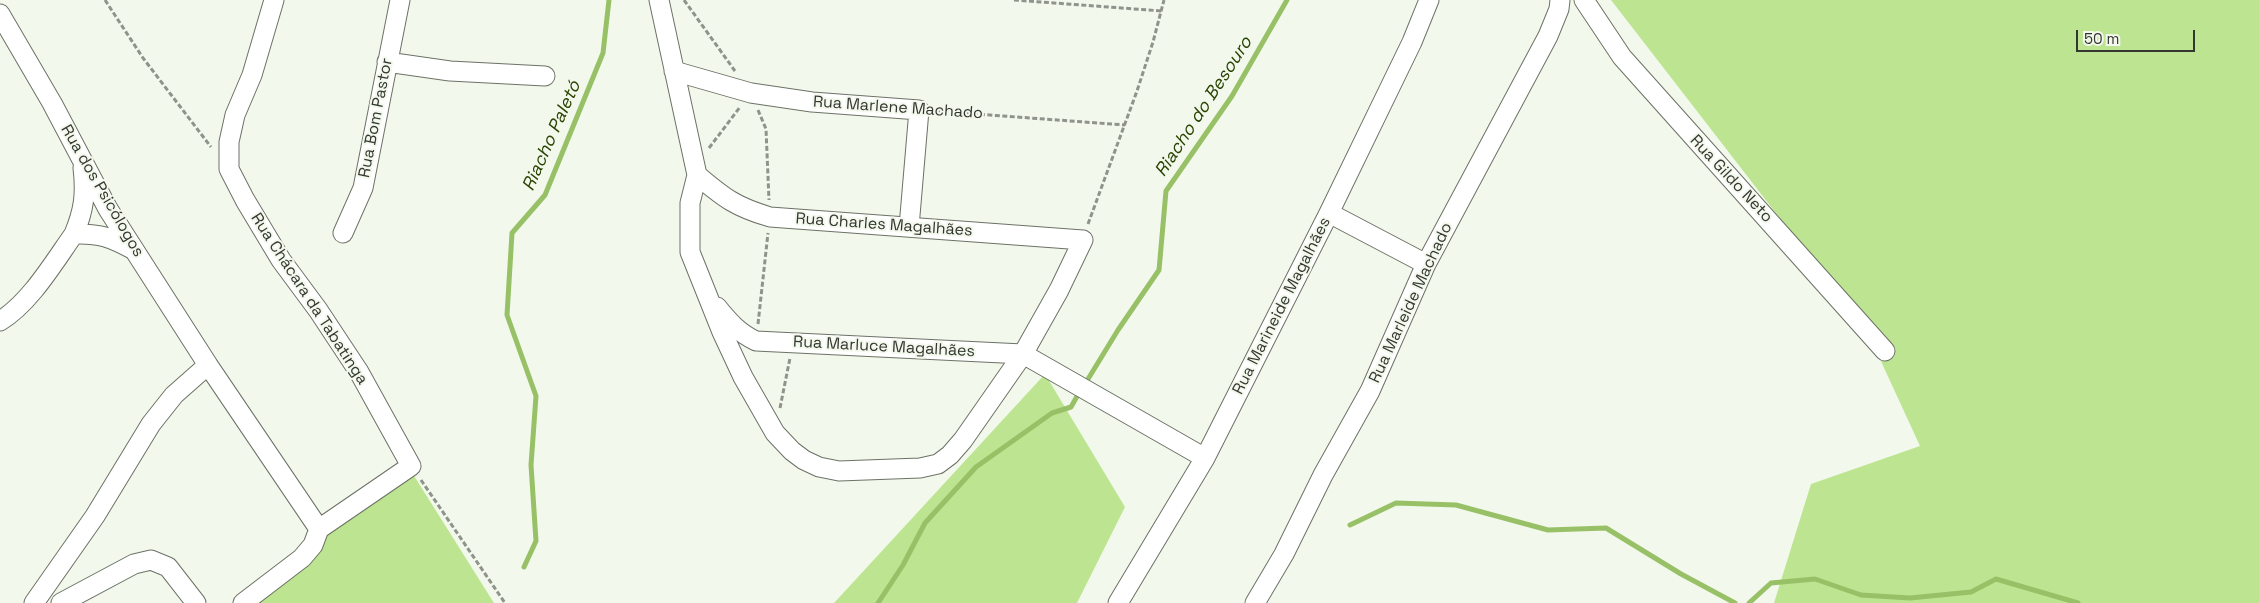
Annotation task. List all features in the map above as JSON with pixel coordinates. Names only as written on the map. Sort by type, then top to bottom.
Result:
[{"type":"street","points":[[229,169],[229,142],[235,115],[252,75],[274,0]]},
{"type":"street","name":"Rua Bom Pastor","points":[[343,233],[363,188],[400,0]]},
{"type":"street","points":[[659,0],[697,175],[690,203],[690,252],[743,377],[775,433],[804,460],[819,467],[839,471],[920,468],[938,464],[950,455],[963,440],[1023,354],[1059,290],[1083,240]]},
{"type":"street","name":"Rua Marineide Magalhães","points":[[1118,603],[1205,458],[1329,213],[1412,42],[1429,0]]},
{"type":"street","name":"Rua Marleide Machado","points":[[1255,603],[1284,554],[1323,475],[1370,391],[1426,264],[1548,36],[1559,10],[1560,0]]},
{"type":"street","name":"Rua Gildo Neto","points":[[1584,0],[1622,57],[1885,351]]},
{"type":"street","name":"Rua dos Psicólogos","points":[[0,14],[52,103],[82,162],[135,251],[208,364],[319,528]]},
{"type":"street","points":[[387,62],[450,72],[545,76]]},
{"type":"street","name":"Rua Marlene Machado","points":[[674,71],[751,93],[812,102],[919,110]]},
{"type":"street","points":[[909,227],[919,110]]},
{"type":"street","points":[[0,321],[20,304],[41,280],[74,234],[83,212],[85,190],[82,162]]},
{"type":"street","name":"Rua Chácara da Tabatinga","points":[[229,169],[245,200],[282,260],[318,310],[358,372],[411,466]]},
{"type":"street","name":"Rua Charles Magalhães","points":[[697,175],[730,202],[744,209],[770,217],[1083,240]]},
{"type":"street","points":[[1329,213],[1426,264]]},
{"type":"street","points":[[74,234],[92,234],[111,238],[135,251]]},
{"type":"street","name":"Rua Marluce Magalhães","points":[[707,295],[731,325],[744,335],[756,340],[1023,354],[1072,384],[1205,458]]},
{"type":"street","points":[[34,603],[95,516],[151,424],[174,395],[208,364]]},
{"type":"street","points":[[243,603],[302,558],[313,545],[319,528],[411,466]]},
{"type":"street","points":[[61,603],[134,564],[151,560],[168,566],[196,603]]},
{"type":"path","points":[[105,0],[143,58],[229,169]]},
{"type":"path","points":[[684,0],[751,93],[766,129],[770,217],[756,340]]},
{"type":"path","points":[[1014,0],[1162,12]]},
{"type":"path","points":[[1083,240],[1125,125],[1162,12],[1164,0]]},
{"type":"path","points":[[697,175],[712,144],[751,93]]},
{"type":"path","name":"Rua Marlene Machado","points":[[919,110],[1125,125]]},
{"type":"path","points":[[775,433],[794,342]]},
{"type":"path","points":[[411,466],[505,603]]},
{"type":"green space","points":[[1611,0],[2259,0],[2259,603],[1774,603],[1811,484],[1920,446],[1867,331]]},
{"type":"green space","points":[[1045,374],[1125,507],[1077,603],[834,603]]},
{"type":"green space","points":[[411,471],[494,603],[234,603]]},
{"type":"waterway","name":"Riacho Paletó","points":[[524,567],[536,541],[531,465],[536,396],[507,315],[512,233],[545,195],[603,53],[609,0]]},
{"type":"waterway","name":"Riacho do Besouro","points":[[1085,384],[1118,330],[1159,270],[1166,191],[1232,96],[1287,0]]},
{"type":"waterway","name":"Riacho do Besouro","points":[[878,603],[903,565],[925,523],[976,467],[1052,413],[1071,407],[1080,391]]},
{"type":"waterway","points":[[1350,525],[1396,503],[1456,505],[1548,530],[1606,528],[1681,574],[1735,603]]},
{"type":"waterway","points":[[1749,603],[1771,583],[1815,579],[1861,595],[1910,598],[1971,592],[1996,579],[2078,603]]}]
